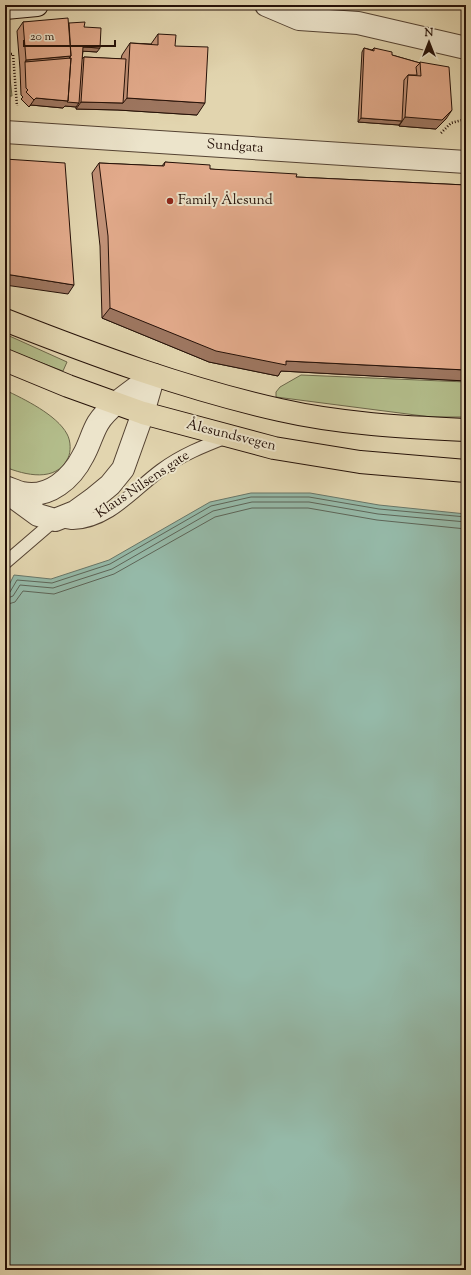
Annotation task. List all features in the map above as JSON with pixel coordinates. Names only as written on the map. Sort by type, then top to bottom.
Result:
[{"type":"highway","points":[[5,320],[73,347],[154,375],[235,399],[337,421],[388,426],[466,430]]},
{"type":"highway","name":"Ålesundsvegen","points":[[5,360],[68,386],[144,413],[228,437],[274,448],[360,462],[466,471]]},
{"type":"street","points":[[5,8],[37,5]]},
{"type":"street","points":[[266,5],[299,19],[358,23],[466,48]]},
{"type":"street","name":"Sundgata","points":[[5,132],[466,162]]},
{"type":"street","points":[[5,487],[23,494],[41,493],[57,487],[73,474],[84,456],[99,422],[117,403],[154,375]]},
{"type":"street","name":"Klaus Nilsens gate","points":[[5,491],[38,516],[55,520],[75,512],[110,485],[123,468],[144,413],[154,375]]},
{"type":"lane","name":"Klaus Nilsens gate","points":[[55,520],[73,522],[91,519],[102,514],[127,498],[162,469],[192,451],[228,437]]},
{"type":"lane","points":[[5,563],[55,520]]},
{"type":"path","points":[[5,54],[13,54],[17,104]]},
{"type":"path","points":[[451,123],[466,119]]},
{"type":"shaded area","points":[[5,33],[12,96],[5,96]]},
{"type":"shaded area","points":[[5,334],[67,362],[63,371],[5,349]]},
{"type":"shaded area","points":[[301,375],[466,382],[466,417],[431,417],[276,397],[276,392],[280,387]]},
{"type":"shaded area","points":[[5,390],[48,414],[56,420],[67,434],[70,443],[69,456],[63,466],[56,471],[40,475],[5,467]]},
{"type":"water","points":[[251,493],[310,493],[379,505],[466,514],[466,1270],[5,1270],[5,593],[14,575],[51,579],[109,560],[210,502]]},
{"type":"building","points":[[68,18],[71,56],[26,60],[23,22]]},
{"type":"building","points":[[85,22],[84,27],[101,28],[100,48],[83,47],[79,103],[67,102],[71,58],[69,58],[71,56],[69,23]]},
{"type":"building","points":[[158,34],[176,35],[175,46],[208,47],[205,103],[127,98],[130,43],[158,45]]},
{"type":"building","points":[[364,48],[374,51],[374,48],[392,52],[392,55],[420,63],[416,67],[417,75],[408,75],[404,80],[402,121],[361,118]]},
{"type":"building","points":[[84,57],[126,59],[123,103],[81,102]]},
{"type":"building","points":[[71,58],[68,101],[36,98],[34,100],[26,92],[28,90],[26,88],[25,62]]},
{"type":"building","points":[[420,62],[449,67],[452,110],[442,120],[405,117],[408,75],[421,76]]},
{"type":"building","points":[[5,159],[65,163],[74,285],[5,274]]},
{"type":"building","points":[[165,162],[210,165],[210,169],[297,174],[296,177],[466,185],[466,370],[286,361],[286,365],[216,351],[110,308],[108,236],[99,163],[164,166]]},
{"type":"place","name":"Family Ålesund","points":[[170,201]]}]
